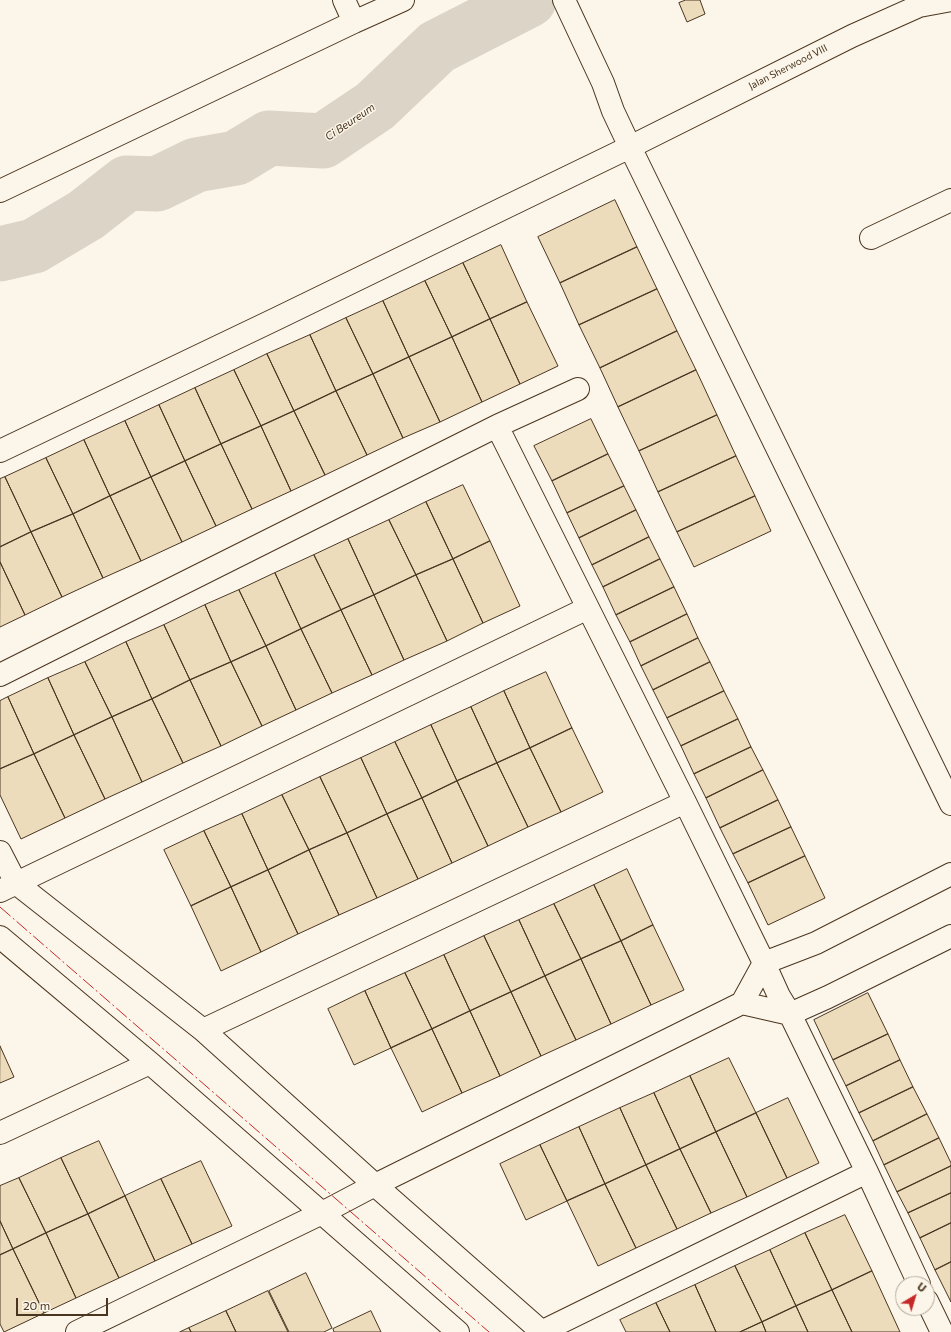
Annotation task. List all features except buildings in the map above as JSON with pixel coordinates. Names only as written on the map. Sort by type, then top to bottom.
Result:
[{"type":"street","points":[[344,0],[354,22]]},
{"type":"street","points":[[0,191],[403,0]]},
{"type":"street","points":[[564,0],[603,83],[630,147],[951,804]]},
{"type":"street","name":"Jalan Sherwood VIII","points":[[0,451],[630,147],[852,36],[919,6],[951,0]]},
{"type":"street","points":[[871,238],[949,205]]},
{"type":"street","points":[[0,675],[497,426],[578,389]]},
{"type":"street","points":[[497,426],[685,802],[779,996],[790,1014],[867,1172],[915,1276]]},
{"type":"street","points":[[8,887],[588,608]]},
{"type":"street","points":[[203,1030],[685,802]]},
{"type":"street","points":[[0,852],[8,887],[203,1030],[542,1332],[867,1172]]},
{"type":"street","points":[[76,1332],[322,1213],[375,1184],[742,1003],[764,963],[816,943],[951,874]]},
{"type":"street","points":[[742,1003],[790,1014],[828,997],[951,936]]},
{"type":"street","points":[[0,937],[150,1063],[458,1332]]},
{"type":"street","points":[[0,1133],[150,1063]]},
{"type":"street","points":[[934,1316],[942,1332]]},
{"type":"waterway","name":"Ci Beureum","points":[[0,254],[34,246],[86,215],[127,183],[157,184],[196,165],[236,158],[269,138],[323,141],[375,106],[437,47],[529,0]]},
{"type":"power","points":[[0,907],[489,1332]]}]
